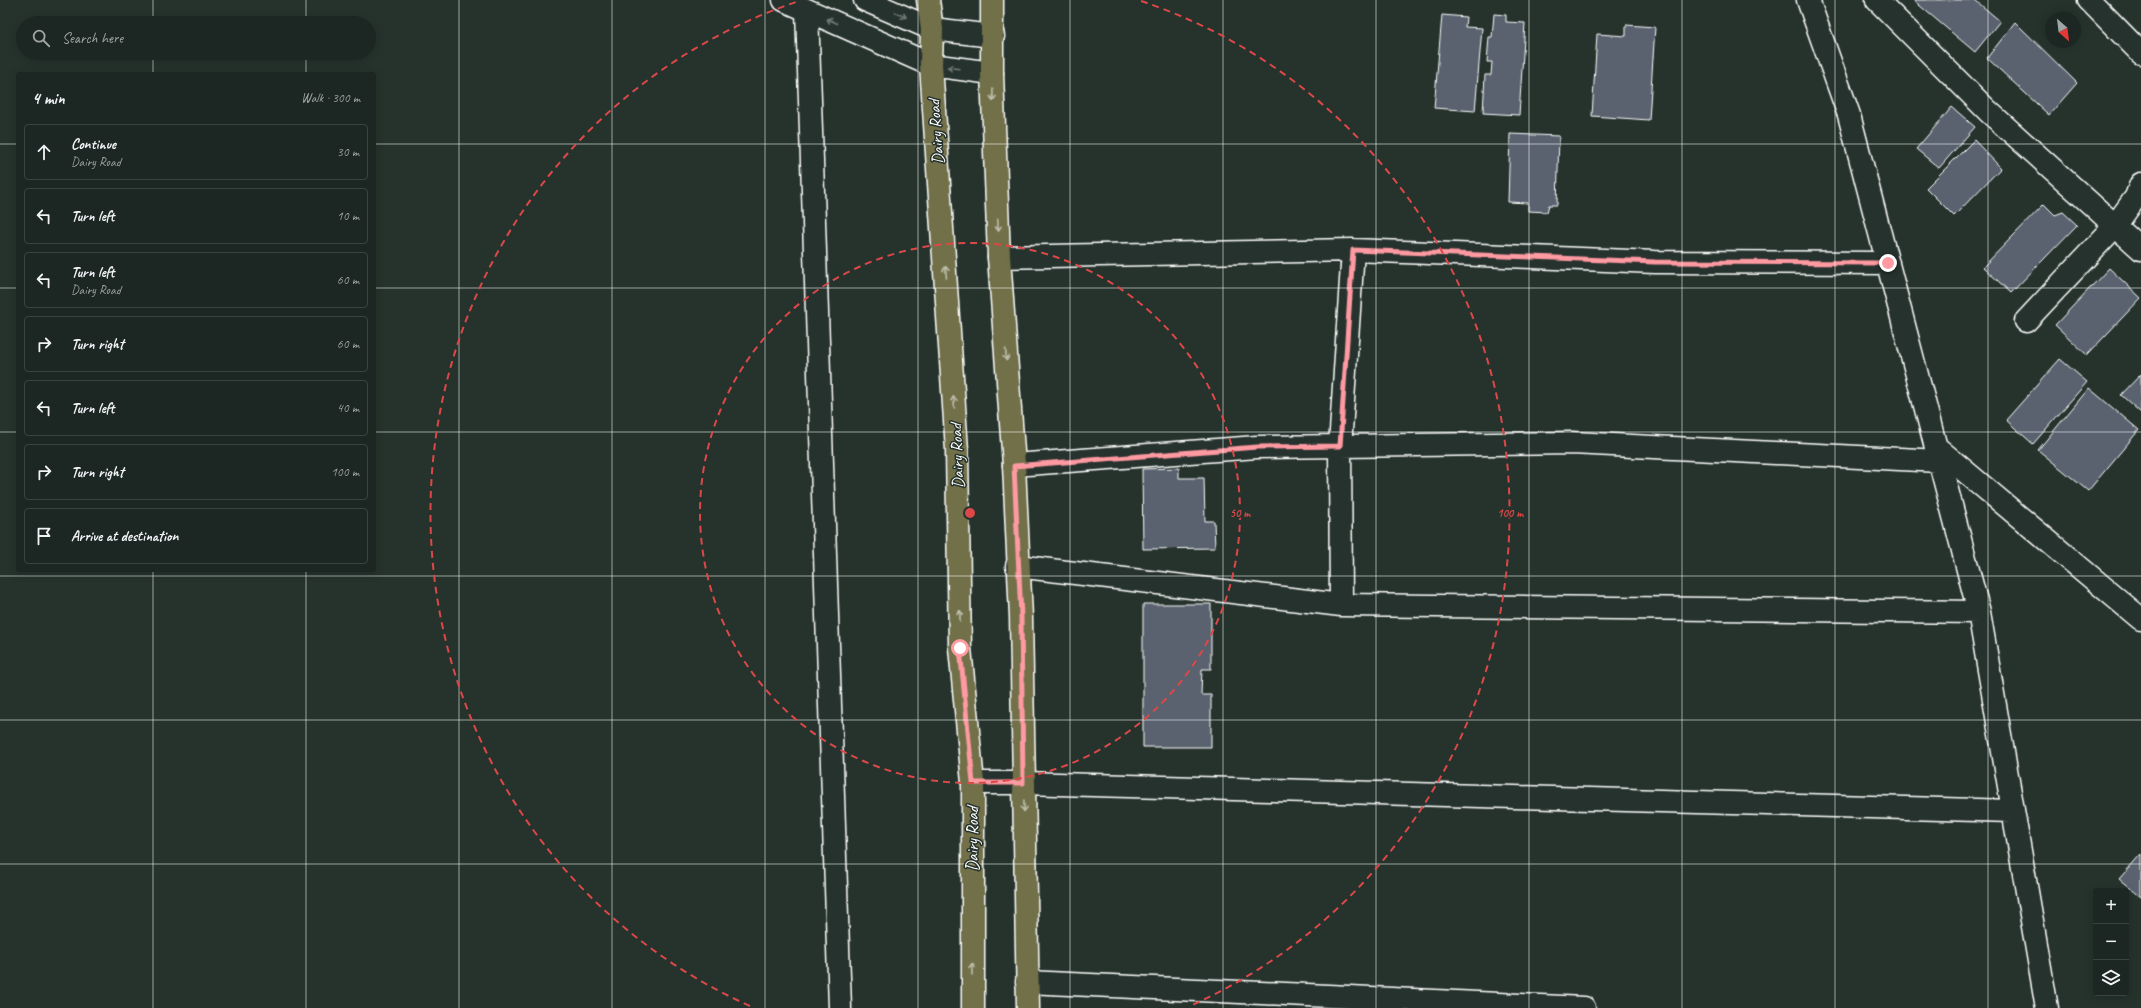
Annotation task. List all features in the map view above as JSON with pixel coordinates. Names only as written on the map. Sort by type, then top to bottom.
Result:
[{"type":"main road","name":"Dairy Road","points":[[928,0],[932,29],[931,65],[957,450],[960,648],[973,783],[973,1008]]},
{"type":"main road","points":[[992,0],[992,72],[999,257],[1014,466],[1017,566],[1021,617],[1028,1008]]},
{"type":"street","points":[[784,0],[931,65],[992,72]]},
{"type":"street","points":[[865,0],[932,29],[993,36]]},
{"type":"street","points":[[1808,0],[1849,115],[1979,612],[2047,1008]]},
{"type":"street","points":[[1877,0],[1988,111],[2141,250]]},
{"type":"street","points":[[2089,0],[2141,53]]},
{"type":"street","points":[[807,10],[840,1008]]},
{"type":"street","points":[[2026,321],[2115,226],[2136,197],[2141,184]]},
{"type":"street","points":[[999,257],[1353,250],[1655,262],[1888,263]]},
{"type":"street","points":[[1341,605],[1340,446],[1353,250]]},
{"type":"street","points":[[1014,466],[1257,447],[1572,443],[1938,454],[2141,619]]},
{"type":"street","points":[[1017,566],[1341,605],[1979,612]]},
{"type":"street","points":[[973,783],[1023,783],[2012,811]]},
{"type":"street","points":[[1027,982],[1584,1008]]},
{"type":"building","points":[[1913,0],[1975,0],[2000,21],[1975,52]]},
{"type":"building","points":[[1494,14],[1506,15],[1506,22],[1525,23],[1519,115],[1483,113],[1485,75],[1491,75],[1492,62],[1487,62],[1489,37],[1492,37]]},
{"type":"building","points":[[1442,15],[1466,17],[1465,27],[1482,28],[1475,111],[1434,108]]},
{"type":"building","points":[[2015,22],[2077,83],[2049,115],[1987,58]]},
{"type":"building","points":[[1626,25],[1655,27],[1649,120],[1592,116],[1597,34],[1626,36]]},
{"type":"building","points":[[1952,107],[1975,127],[1939,168],[1916,149]]},
{"type":"building","points":[[1510,134],[1559,136],[1557,205],[1549,205],[1547,212],[1528,211],[1528,203],[1508,202]]},
{"type":"building","points":[[1974,140],[2001,168],[1954,216],[1926,188]]},
{"type":"building","points":[[2044,204],[2055,215],[2063,212],[2077,225],[2011,293],[1983,267]]},
{"type":"building","points":[[2109,268],[2141,298],[2087,355],[2055,325]]},
{"type":"building","points":[[2060,359],[2087,382],[2033,444],[2006,420]]},
{"type":"building","points":[[2141,374],[2141,413],[2121,395]]},
{"type":"building","points":[[2089,388],[2139,430],[2088,491],[2038,450]]},
{"type":"building","points":[[1179,468],[1179,478],[1204,478],[1205,521],[1214,521],[1215,548],[1143,549],[1142,469]]},
{"type":"building","points":[[1143,604],[1211,604],[1211,669],[1202,669],[1201,695],[1211,695],[1211,747],[1143,747]]},
{"type":"building","points":[[2141,854],[2141,897],[2119,879]]},
{"type":"route","points":[[960,648],[973,783],[1023,783],[1021,617],[1017,566],[1014,466],[1257,447],[1340,446],[1353,250],[1655,262],[1888,263]]}]
